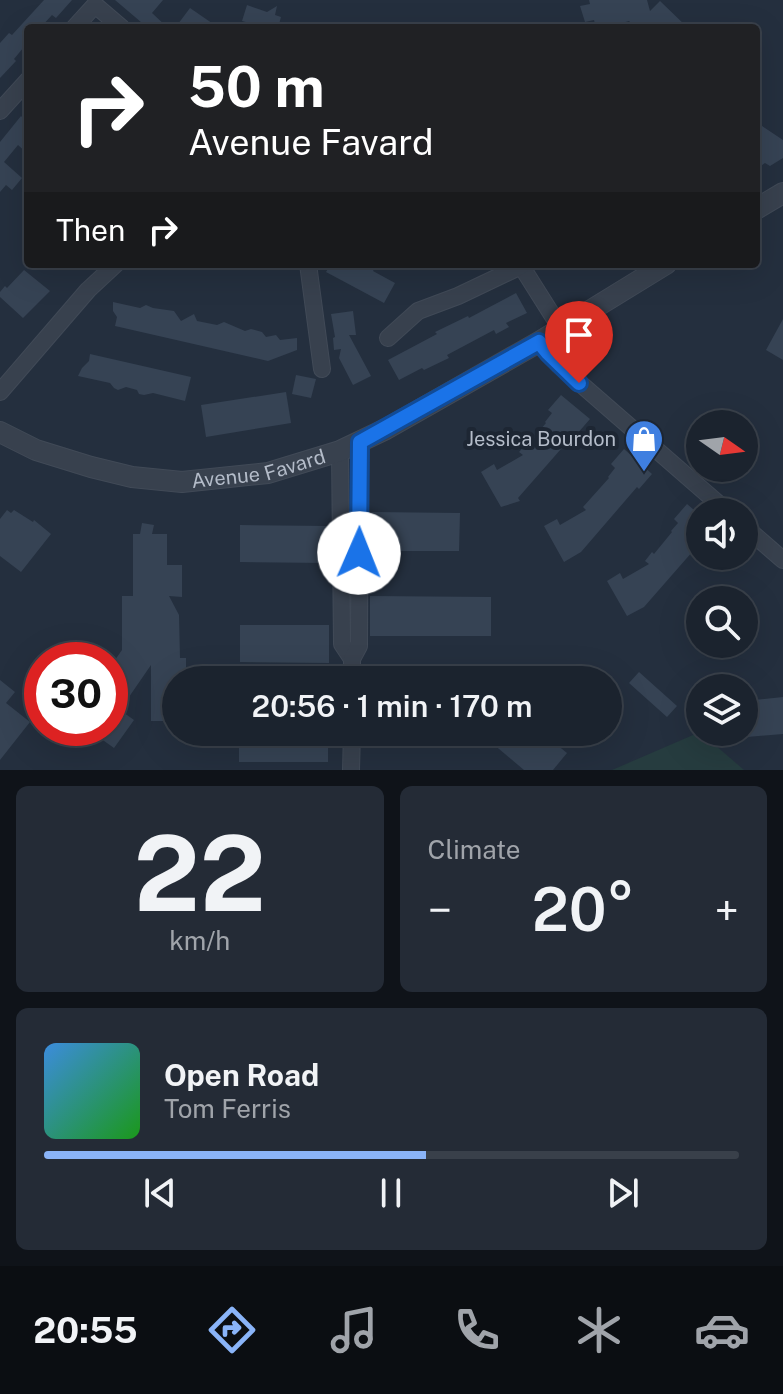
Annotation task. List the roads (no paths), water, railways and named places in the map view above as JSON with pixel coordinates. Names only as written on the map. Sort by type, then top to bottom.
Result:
[{"type":"street","points":[[79,24],[95,5],[117,24]]},
{"type":"street","points":[[0,111],[24,84]]},
{"type":"street","points":[[760,207],[783,193]]},
{"type":"street","points":[[0,392],[88,290],[112,268]]},
{"type":"street","points":[[309,268],[322,369]]},
{"type":"street","points":[[388,338],[418,311],[458,296],[515,268]]},
{"type":"street","points":[[523,268],[561,329]]},
{"type":"street","name":"Avenue Favard","points":[[0,432],[36,450],[132,477],[182,482],[268,473],[360,442],[539,342],[660,268]]},
{"type":"street","points":[[539,342],[559,365],[712,498]]},
{"type":"street","points":[[352,666],[359,646],[360,442]]},
{"type":"street","points":[[340,451],[342,644],[352,659]]},
{"type":"street","points":[[758,538],[783,560]]},
{"type":"street","points":[[351,770],[352,746]]},
{"type":"place","name":"Jessica Bourdon","points":[[644,473]]}]
